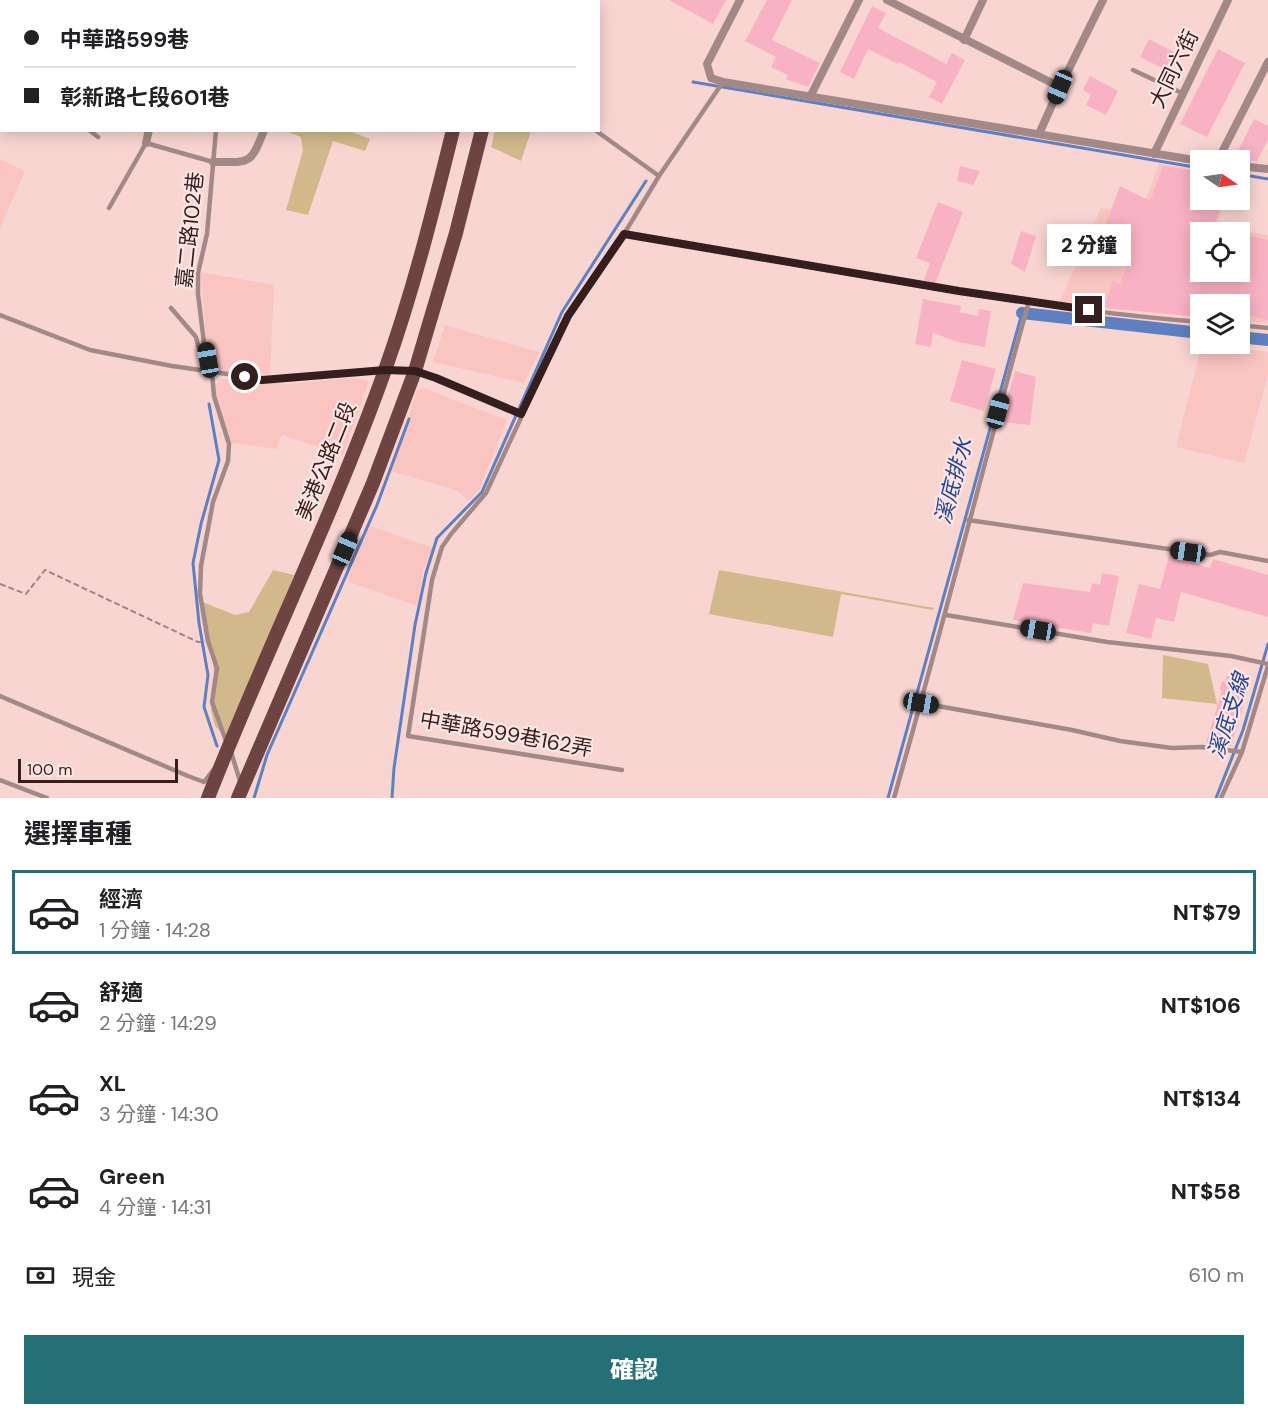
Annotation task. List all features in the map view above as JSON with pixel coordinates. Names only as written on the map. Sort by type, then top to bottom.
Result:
[{"type":"main road","name":"美港公路二段","points":[[208,798],[348,466],[385,370],[415,277],[452,132]]},
{"type":"main road","points":[[242,795],[373,483],[415,371],[456,233],[481,132]]},
{"type":"street","points":[[740,0],[707,64],[711,78],[810,97],[1190,159]]},
{"type":"street","points":[[810,97],[859,0]]},
{"type":"street","points":[[887,0],[1060,87]]},
{"type":"street","points":[[964,40],[983,0]]},
{"type":"street","points":[[1039,134],[1103,0]]},
{"type":"street","name":"大同六街","points":[[1154,154],[1228,0]]},
{"type":"street","points":[[1223,150],[1268,62]]},
{"type":"street","points":[[146,143],[149,132]]},
{"type":"street","points":[[213,162],[242,162],[251,159],[263,132]]},
{"type":"street","points":[[1250,167],[1268,169]]},
{"type":"lane","points":[[1133,70],[1183,94]]},
{"type":"lane","points":[[0,315],[90,350],[262,380],[385,370],[415,371],[521,414],[568,316],[624,234],[658,176],[723,82]]},
{"type":"lane","points":[[92,132],[98,137]]},
{"type":"lane","name":"嘉二路102巷","points":[[216,132],[207,234],[198,273],[198,294],[214,396],[229,444],[228,461],[213,502],[201,566],[200,594],[208,641],[216,668],[212,702],[229,747],[242,795]]},
{"type":"lane","points":[[598,132],[658,176]]},
{"type":"lane","points":[[110,208],[146,143],[213,162]]},
{"type":"lane","points":[[624,234],[959,291],[1129,316],[1190,321]]},
{"type":"lane","points":[[894,798],[946,615],[968,520],[1029,301]]},
{"type":"lane","points":[[171,308],[196,337],[198,346],[208,360]]},
{"type":"lane","points":[[1250,327],[1268,328]]},
{"type":"lane","name":"中華路599巷162弄","points":[[521,414],[486,493],[442,547],[432,580],[408,736],[622,770]]},
{"type":"lane","points":[[968,520],[1209,555],[1220,552],[1268,561]]},
{"type":"lane","points":[[946,615],[1107,642],[1260,661],[1268,665],[1242,752],[1221,798]]},
{"type":"lane","points":[[0,696],[204,782],[229,747]]},
{"type":"lane","points":[[921,703],[1072,730],[1120,741],[1172,748],[1202,747],[1242,752]]},
{"type":"lane","points":[[0,780],[47,798]]},
{"type":"path","points":[[0,584],[26,594],[45,570],[198,642]]},
{"type":"shaded area","points":[[288,132],[352,132],[370,139],[365,151],[333,141],[308,215],[286,210],[303,150],[301,137]]},
{"type":"shaded area","points":[[495,132],[531,132],[521,161],[491,147]]},
{"type":"shaded area","points":[[0,159],[25,171],[0,228]]},
{"type":"shaded area","points":[[1159,164],[1190,170],[1190,210],[1221,210],[1217,222],[1190,222],[1190,282],[1250,282],[1250,232],[1268,235],[1268,323],[1250,322],[1250,294],[1190,294],[1190,316],[1059,303],[1101,208],[1141,212]]},
{"type":"shaded area","points":[[200,272],[274,285],[270,375],[214,370],[209,362]]},
{"type":"shaded area","points":[[445,325],[539,352],[524,383],[433,362]]},
{"type":"shaded area","points":[[1250,350],[1268,352],[1268,375],[1244,463],[1176,447],[1199,354],[1250,354]]},
{"type":"shaded area","points":[[352,378],[369,381],[343,455],[282,435],[276,449],[225,442],[213,391],[220,379],[289,384]]},
{"type":"shaded area","points":[[423,388],[507,420],[479,490],[469,501],[458,491],[391,471],[417,391]]},
{"type":"shaded area","points":[[370,526],[433,548],[423,571],[417,606],[347,581]]},
{"type":"shaded area","points":[[273,570],[294,575],[234,726],[228,733],[223,734],[215,726],[211,710],[215,675],[200,601],[235,615],[249,612]]},
{"type":"shaded area","points":[[719,570],[934,608],[933,610],[841,594],[833,637],[709,614]]},
{"type":"shaded area","points":[[1163,655],[1208,664],[1217,704],[1162,698]]},
{"type":"building","points":[[669,0],[726,0],[713,24]]},
{"type":"building","points":[[767,0],[792,0],[772,40],[820,63],[808,87],[786,79],[788,75],[771,67],[776,57],[745,41]]},
{"type":"building","points":[[872,6],[886,13],[878,28],[946,64],[952,53],[965,60],[942,104],[929,97],[937,82],[868,49],[854,79],[840,72]]},
{"type":"building","points":[[1149,39],[1179,55],[1170,72],[1140,57]]},
{"type":"building","points":[[1218,49],[1245,63],[1207,137],[1180,124]]},
{"type":"building","points":[[1090,76],[1118,91],[1106,115],[1086,105],[1091,95],[1083,90]]},
{"type":"building","points":[[1254,119],[1268,126],[1268,140],[1257,161],[1250,161],[1250,150],[1238,150]]},
{"type":"building","points":[[960,166],[980,171],[973,185],[957,181]]},
{"type":"building","points":[[1163,166],[1190,170],[1190,210],[1219,210],[1215,222],[1190,222],[1190,282],[1250,282],[1250,236],[1268,240],[1268,320],[1250,316],[1250,294],[1190,294],[1190,316],[1104,308],[1113,281],[1120,284],[1127,265],[1095,253],[1120,186],[1150,201]]},
{"type":"building","points":[[938,202],[963,212],[935,284],[924,280],[930,263],[916,258]]},
{"type":"building","points":[[1021,231],[1036,236],[1025,272],[1011,264]]},
{"type":"building","points":[[923,299],[961,306],[960,312],[978,316],[979,309],[991,311],[985,347],[958,342],[933,333],[931,347],[915,344]]},
{"type":"building","points":[[962,360],[996,369],[984,411],[950,401]]},
{"type":"building","points":[[1015,371],[1036,377],[1030,425],[1001,422]]},
{"type":"building","points":[[1169,556],[1210,568],[1213,559],[1268,575],[1268,617],[1181,592],[1174,622],[1156,618],[1151,639],[1126,633],[1139,584],[1160,589]]},
{"type":"building","points":[[1102,573],[1119,576],[1109,626],[1093,623],[1091,633],[1013,620],[1023,583],[1090,592],[1092,583],[1100,585]]},
{"type":"building","points":[[1227,676],[1250,683],[1231,746],[1206,743],[1222,690],[1220,689],[1222,681],[1225,682]]},
{"type":"waterway","points":[[693,82],[1190,166]]},
{"type":"waterway","points":[[1250,176],[1268,179]]},
{"type":"waterway","points":[[392,798],[394,768],[415,625],[426,573],[437,538],[482,492],[562,312],[646,181]]},
{"type":"waterway","name":"溪底排水","points":[[888,798],[1022,313]]},
{"type":"waterway","name":"溪底排水","points":[[1022,313],[1190,332]]},
{"type":"waterway","name":"溪底排水","points":[[1250,338],[1268,340]]},
{"type":"waterway","points":[[209,404],[219,460],[193,563],[199,623],[208,675],[204,707],[217,746]]},
{"type":"waterway","points":[[254,798],[267,755],[377,505],[409,419]]},
{"type":"waterway","name":"溪底支線","points":[[1216,798],[1243,730],[1268,644]]},
{"type":"route","points":[[245,377],[262,380],[385,370],[415,371],[521,414],[568,316],[624,234],[959,291],[1089,310]]}]
